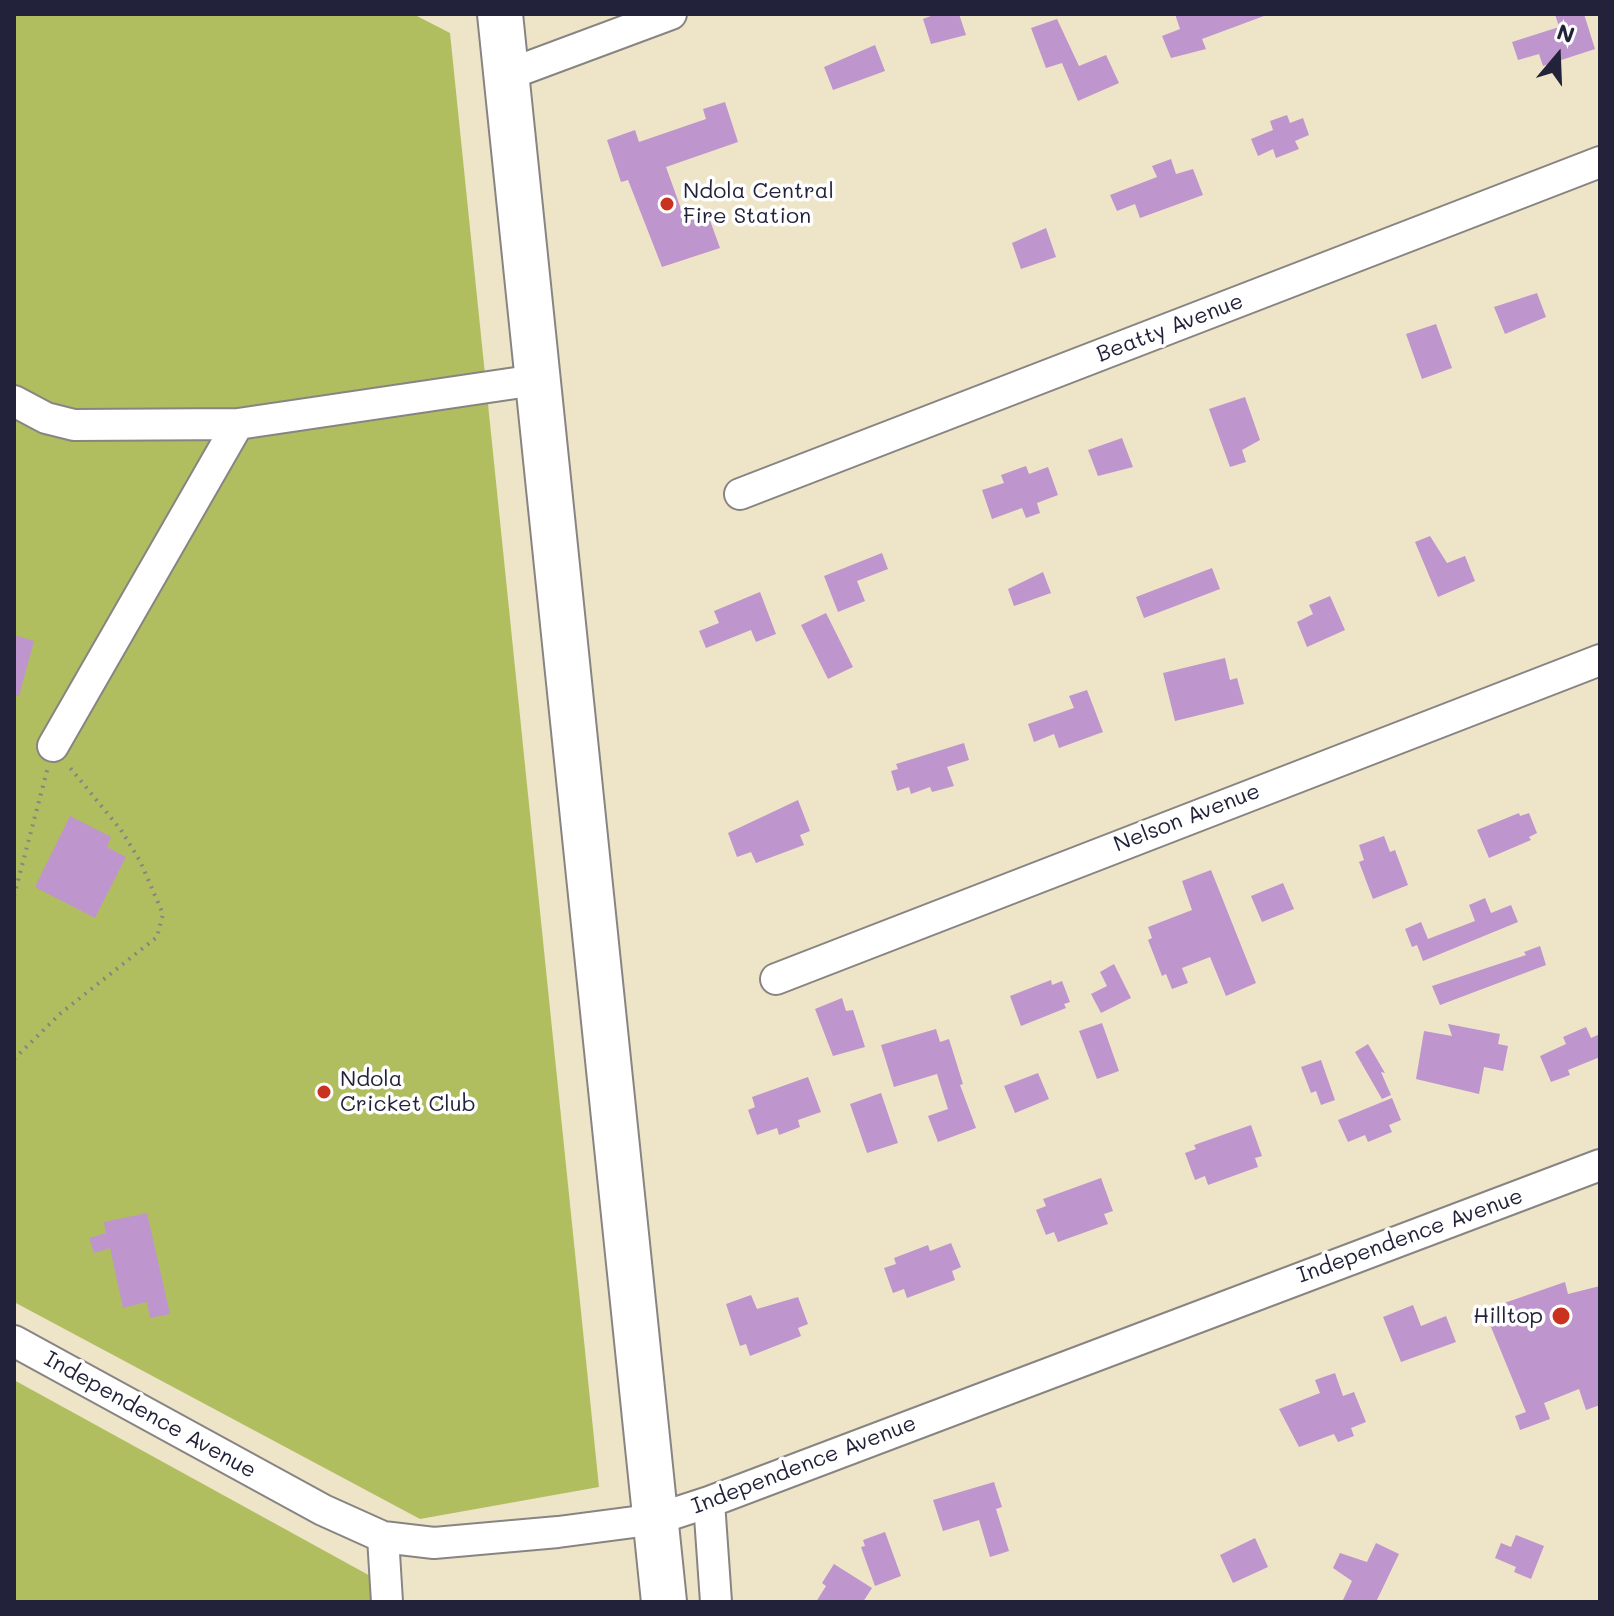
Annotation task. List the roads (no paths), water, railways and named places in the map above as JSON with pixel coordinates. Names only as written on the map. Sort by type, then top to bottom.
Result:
[{"type":"highway","points":[[500,14],[664,1602]]},
{"type":"street","points":[[507,75],[671,14]]},
{"type":"street","name":"Beatty Avenue","points":[[740,494],[1600,162]]},
{"type":"street","points":[[14,401],[46,418],[74,425],[238,424],[536,380]]},
{"type":"street","points":[[53,746],[238,424]]},
{"type":"street","name":"Nelson Avenue","points":[[776,979],[1600,660]]},
{"type":"street","name":"Independence Avenue","points":[[14,1341],[323,1510],[383,1537],[434,1543],[657,1519],[1600,1165]]},
{"type":"street","points":[[709,1502],[716,1602]]},
{"type":"street","points":[[383,1537],[387,1602]]},
{"type":"place","name":"Ndola Central Fire Station","points":[[667,204]]},
{"type":"place","name":"Ndola Cricket Club","points":[[324,1092]]},
{"type":"place","name":"Hilltop","points":[[1561,1316]]}]
